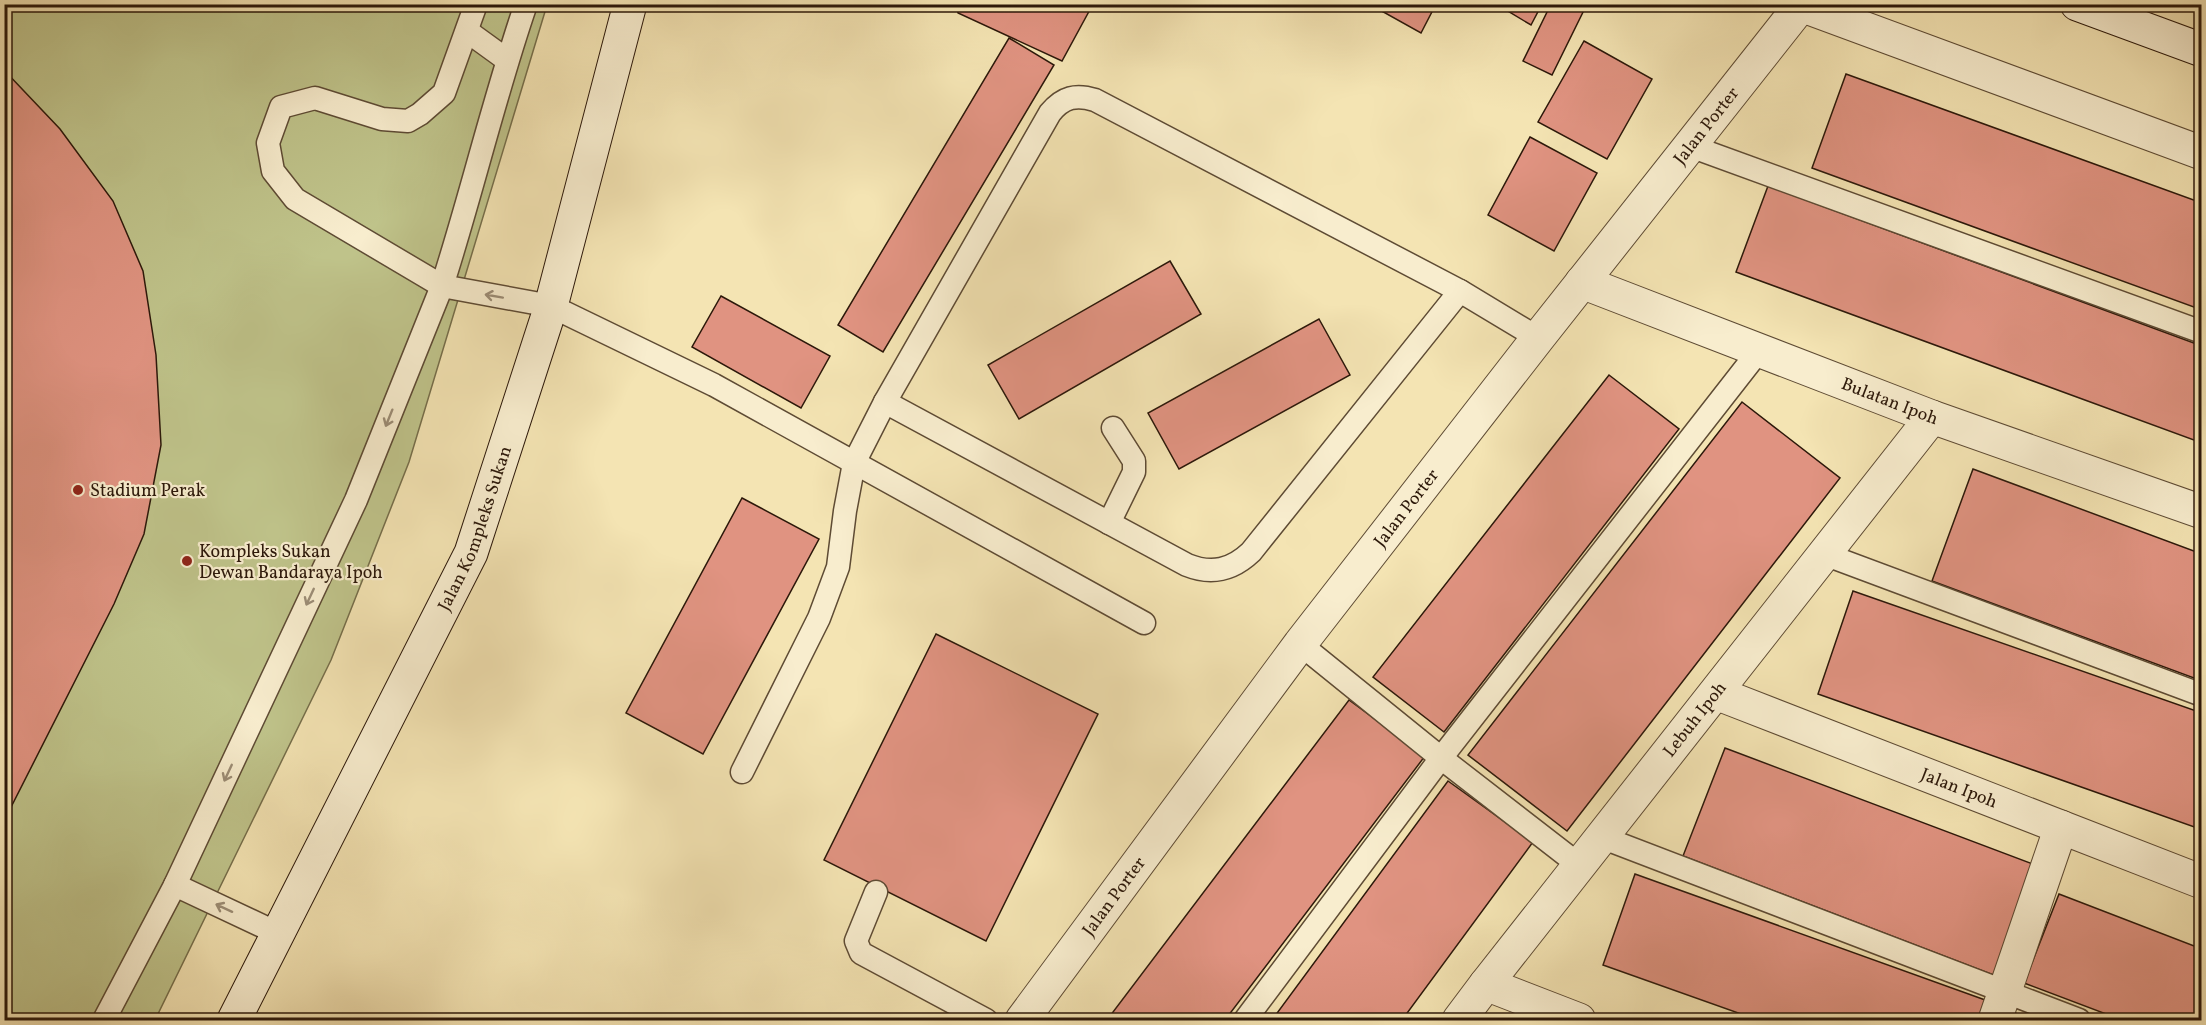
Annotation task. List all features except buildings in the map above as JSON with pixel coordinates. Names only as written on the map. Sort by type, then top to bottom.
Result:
[{"type":"street","name":"Jalan Kompleks Sukan","points":[[234,1020],[471,553],[551,306],[630,4]]},
{"type":"street","points":[[2077,4],[2202,50]]},
{"type":"street","points":[[1802,5],[2202,153]]},
{"type":"street","name":"Jalan Porter","points":[[1022,1020],[1300,644],[1538,338],[1802,5]]},
{"type":"street","name":"Bulatan Ipoh","points":[[1582,282],[1758,352],[1932,417],[2202,512]]},
{"type":"street","name":"Lebuh Ipoh","points":[[1459,1020],[1932,417]]},
{"type":"street","name":"Jalan Ipoh","points":[[1716,693],[2061,827],[2199,874]]},
{"type":"street","points":[[2000,1007],[2061,827]]},
{"type":"street","points":[[1486,984],[1579,1020]]},
{"type":"lane","points":[[476,4],[444,93],[420,114],[408,121],[382,119],[315,98],[281,108],[268,143],[273,171],[295,199],[442,286],[551,306],[714,385],[1144,623]]},
{"type":"lane","points":[[104,1020],[176,885],[356,500],[442,286],[507,60],[526,4]]},
{"type":"lane","points":[[467,31],[507,60]]},
{"type":"lane","points":[[742,772],[819,618],[838,567],[854,463],[885,402],[1050,113],[1058,103],[1070,97],[1083,96],[1095,100],[1460,291],[1538,338]]},
{"type":"lane","points":[[1690,146],[2202,332]]},
{"type":"lane","points":[[885,402],[1187,565],[1200,570],[1228,568],[1241,562],[1251,552],[1460,291]]},
{"type":"lane","points":[[1245,1020],[1441,758],[1758,352]]},
{"type":"lane","points":[[1109,523],[1134,472],[1134,462],[1113,428]]},
{"type":"lane","points":[[1824,554],[2202,695]]},
{"type":"lane","points":[[1300,644],[1579,866]]},
{"type":"lane","points":[[1601,837],[2000,1007],[2079,1020]]},
{"type":"lane","points":[[176,885],[277,933]]},
{"type":"lane","points":[[876,892],[856,941],[861,953],[986,1020]]},
{"type":"green space","name":"Kompleks Sukan Dewan Bandaraya Ipoh","points":[[5,5],[547,5],[409,462],[331,660],[155,1020],[5,1020]]},
{"type":"place","name":"Stadium Perak","points":[[78,490]]},
{"type":"place","name":"Kompleks Sukan Dewan Bandaraya Ipoh","points":[[187,561]]}]
